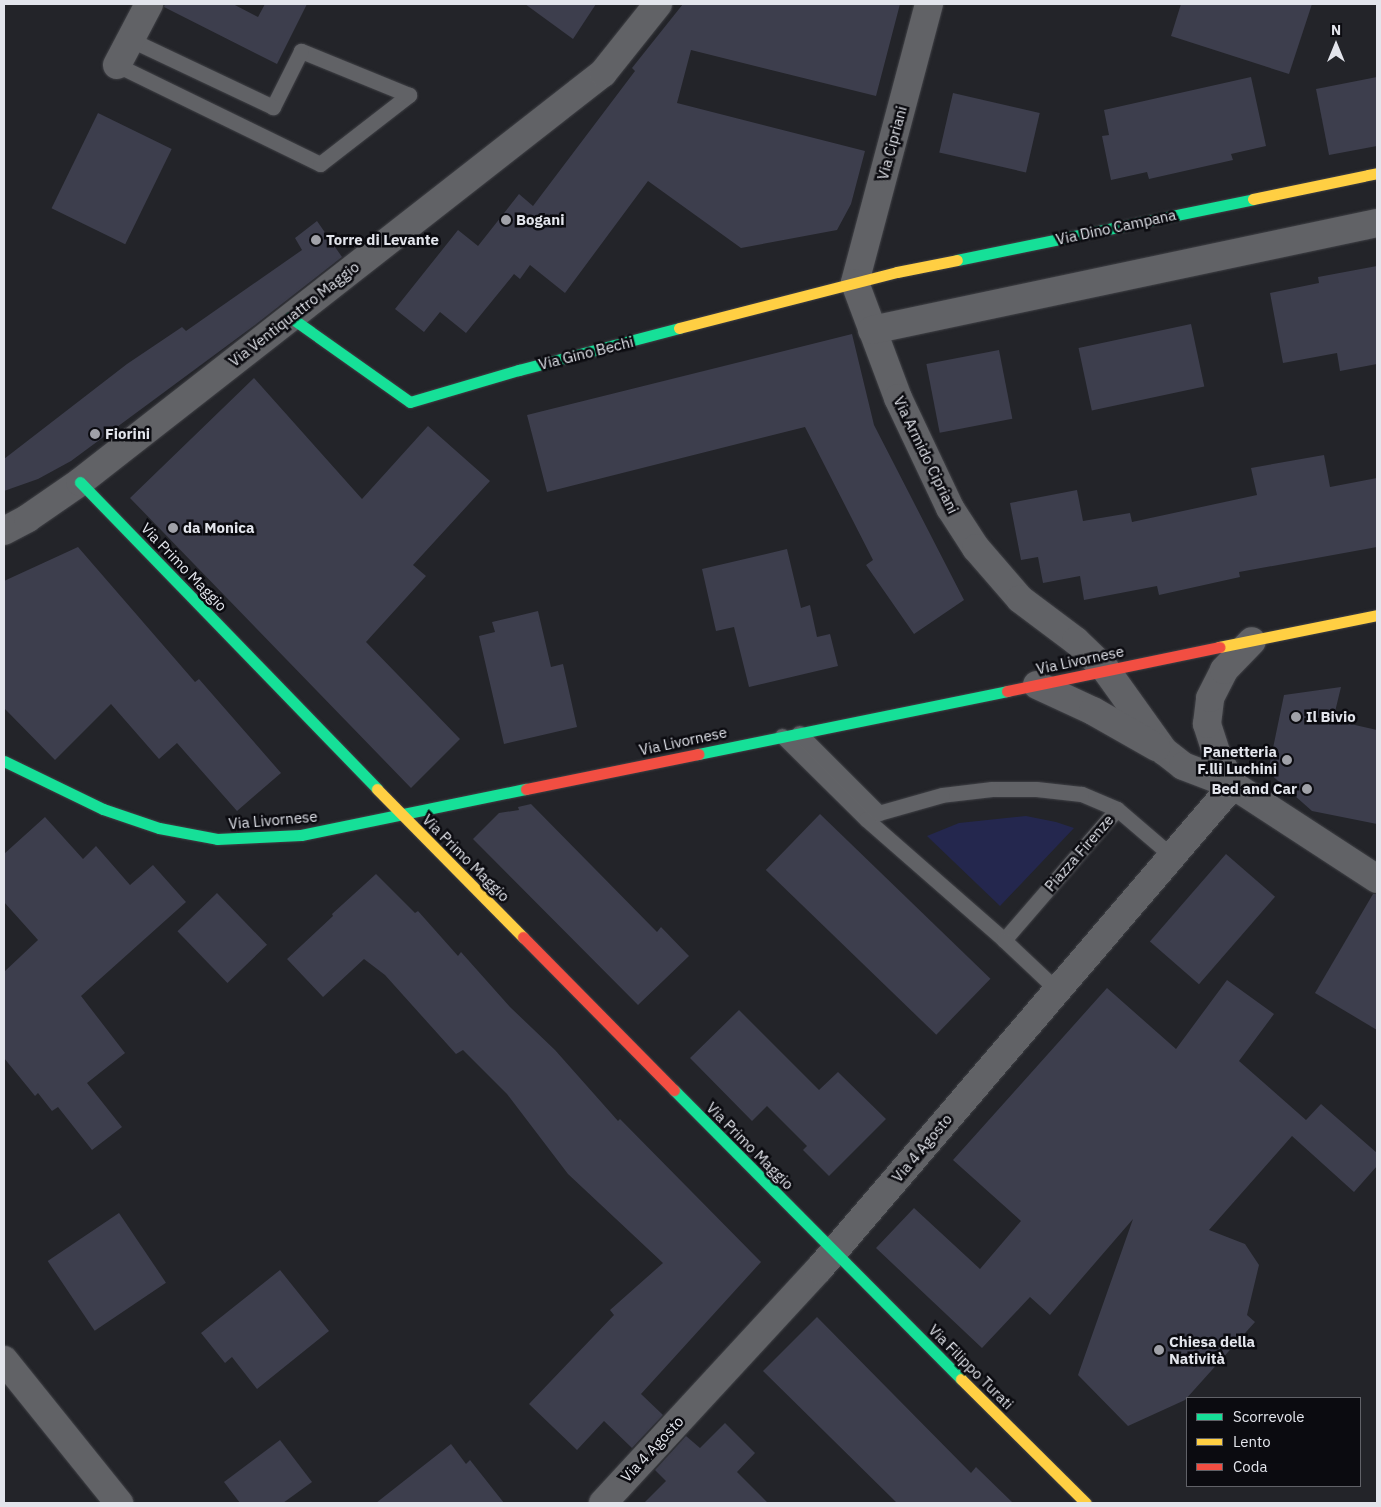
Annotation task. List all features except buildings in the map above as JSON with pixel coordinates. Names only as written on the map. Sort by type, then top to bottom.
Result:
[{"type":"street","points":[[117,65],[149,4]]},
{"type":"street","name":"Via Ventiquattro Maggio","points":[[4,531],[16,517],[80,482],[603,73],[658,4]]},
{"type":"street","name":"Via Cipriani","points":[[855,282],[929,4]]},
{"type":"street","name":"Via Dino Campana","points":[[855,282],[1377,173]]},
{"type":"street","points":[[855,282],[872,330],[1377,223]]},
{"type":"street","name":"Via Gino Bechi","points":[[290,317],[410,402],[519,370],[855,282]]},
{"type":"street","name":"Via Armido Cipriani","points":[[872,330],[898,398],[925,459],[950,508],[976,548],[1020,599],[1070,636],[1106,670],[1164,751]]},
{"type":"street","name":"Via Primo Maggio","points":[[80,482],[403,816],[834,1252]]},
{"type":"street","name":"Via Livornese","points":[[4,761],[103,809],[159,828],[217,839],[302,835],[403,816],[799,732],[1377,615]]},
{"type":"street","points":[[1233,786],[1218,758],[1207,724],[1210,698],[1224,670],[1252,641]]},
{"type":"street","points":[[1037,685],[1093,711],[1164,751],[1183,766],[1233,786],[1377,879]]},
{"type":"street","name":"Via 4 Agosto","points":[[617,1498],[834,1252],[1056,989],[1233,786]]},
{"type":"street","name":"Via Filippo Turati","points":[[834,1252],[1086,1503]]},
{"type":"street","points":[[4,1360],[119,1503]]},
{"type":"lane","points":[[117,65],[320,164],[409,95],[301,51],[273,107],[131,40]]},
{"type":"lane","name":"Piazza Firenze","points":[[799,732],[879,813],[942,795],[992,789],[1036,789],[1081,794],[1117,809],[1004,940]]},
{"type":"lane","points":[[782,736],[866,819],[1004,940],[1056,989]]},
{"type":"lane","points":[[1117,809],[1173,857]]},
{"type":"shaded area","points":[[1026,816],[1074,828],[1000,906],[927,836],[959,823]]},
{"type":"traffic: fast","points":[[957,260],[1253,199]]},
{"type":"traffic: fast","points":[[290,317],[410,402],[519,370],[679,328]]},
{"type":"traffic: fast","points":[[80,482],[377,789]]},
{"type":"traffic: fast","points":[[698,754],[1007,691]]},
{"type":"traffic: fast","points":[[4,761],[103,809],[159,828],[217,839],[301,835],[526,789]]},
{"type":"traffic: fast","points":[[674,1090],[961,1379]]},
{"type":"traffic: slow","points":[[1253,199],[1377,173]]},
{"type":"traffic: slow","points":[[679,328],[897,272],[957,260]]},
{"type":"traffic: slow","points":[[1219,647],[1377,615]]},
{"type":"traffic: slow","points":[[377,789],[523,937]]},
{"type":"traffic: slow","points":[[961,1379],[1086,1503]]},
{"type":"traffic: jam","points":[[1007,691],[1219,647]]},
{"type":"traffic: jam","points":[[526,789],[698,754]]},
{"type":"traffic: jam","points":[[523,937],[674,1090]]},
{"type":"place","name":"Bogani","points":[[506,220]]},
{"type":"place","name":"Torre di Levante","points":[[316,240]]},
{"type":"place","name":"Fiorini","points":[[95,434]]},
{"type":"place","name":"da Monica","points":[[173,528]]},
{"type":"place","name":"Il Bivio","points":[[1296,717]]},
{"type":"place","name":"Panetteria F.lli Luchini","points":[[1287,760]]},
{"type":"place","name":"Bed and Car","points":[[1307,789]]},
{"type":"place","name":"Chiesa della Natività","points":[[1159,1350]]}]
